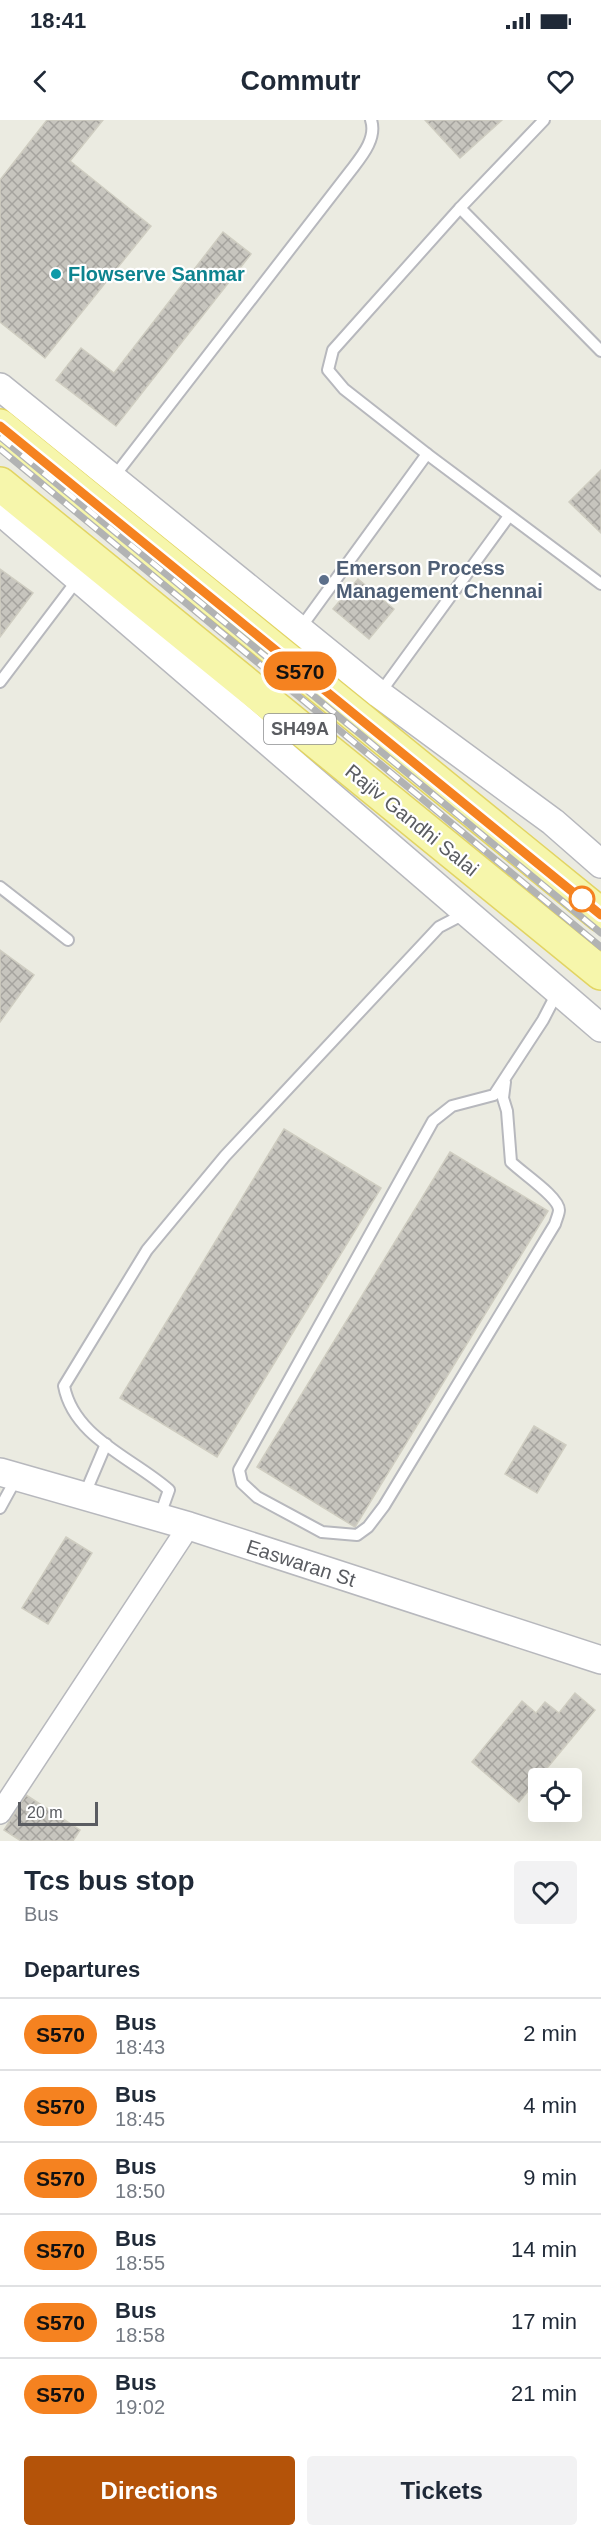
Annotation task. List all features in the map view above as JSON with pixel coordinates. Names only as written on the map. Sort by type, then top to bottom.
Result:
[{"type":"main road","name":"SH49A","points":[[0,426],[601,915]]},
{"type":"main road","name":"Rajiv Gandhi Salai","points":[[0,484],[601,973]]},
{"type":"street","points":[[0,387],[111,480],[298,630],[379,694],[553,822],[601,864]]},
{"type":"street","points":[[0,512],[80,577],[601,1028]]},
{"type":"street","name":"Easwaran St","points":[[9,1474],[189,1526],[601,1660]]},
{"type":"street","points":[[0,1814],[189,1526]]},
{"type":"lane","points":[[111,480],[368,148],[373,126],[371,120]]},
{"type":"lane","points":[[544,120],[460,208],[333,350],[328,370],[344,389],[601,584]]},
{"type":"lane","points":[[460,208],[601,351]]},
{"type":"lane","points":[[298,630],[427,454]]},
{"type":"lane","points":[[379,694],[509,516]]},
{"type":"lane","points":[[0,682],[80,577]]},
{"type":"lane","points":[[0,887],[68,940]]},
{"type":"lane","points":[[159,1518],[169,1490],[106,1444],[75,1415],[66,1400],[64,1386],[147,1250],[225,1156],[440,927],[467,912]]},
{"type":"lane","points":[[505,1082],[503,1098],[507,1111],[511,1162],[555,1197],[560,1210],[555,1224],[374,1520],[357,1535],[322,1532],[257,1497],[242,1483],[239,1470],[433,1121],[452,1106],[494,1095],[505,1082],[558,991]]},
{"type":"lane","points":[[84,1496],[106,1444]]},
{"type":"lane","points":[[0,1508],[9,1474]]},
{"type":"building","name":"Flowserve Sanmar","points":[[47,120],[103,120],[70,161],[151,226],[45,358],[0,322],[0,180]]},
{"type":"building","points":[[425,120],[502,120],[460,158]]},
{"type":"building","points":[[223,232],[251,254],[116,426],[56,380],[81,348],[114,373]]},
{"type":"building","points":[[601,470],[601,533],[569,502]]},
{"type":"building","points":[[0,569],[33,593],[0,637]]},
{"type":"building","points":[[358,579],[394,609],[369,639],[333,609]]},
{"type":"building","points":[[0,950],[34,975],[0,1022]]},
{"type":"building","points":[[284,1129],[381,1188],[217,1457],[120,1398]]},
{"type":"building","points":[[450,1152],[548,1211],[355,1527],[257,1467]]},
{"type":"building","points":[[534,1426],[566,1445],[537,1493],[505,1474]]},
{"type":"building","points":[[66,1537],[92,1553],[48,1624],[22,1608]]},
{"type":"building","points":[[575,1693],[595,1710],[547,1768],[528,1768],[528,1791],[519,1802],[472,1762],[522,1701],[536,1713],[545,1702],[559,1713]]},
{"type":"building","points":[[26,1795],[80,1830],[73,1841],[21,1841],[4,1830]]},
{"type":"railway","points":[[0,437],[601,933]]},
{"type":"railway","points":[[0,449],[601,947]]},
{"type":"bus line","name":"S570","points":[[0,426],[601,915]]},
{"type":"place","name":"Flowserve Sanmar","points":[[56,274]]},
{"type":"place","name":"Emerson Process Management Chennai","points":[[324,580]]}]
